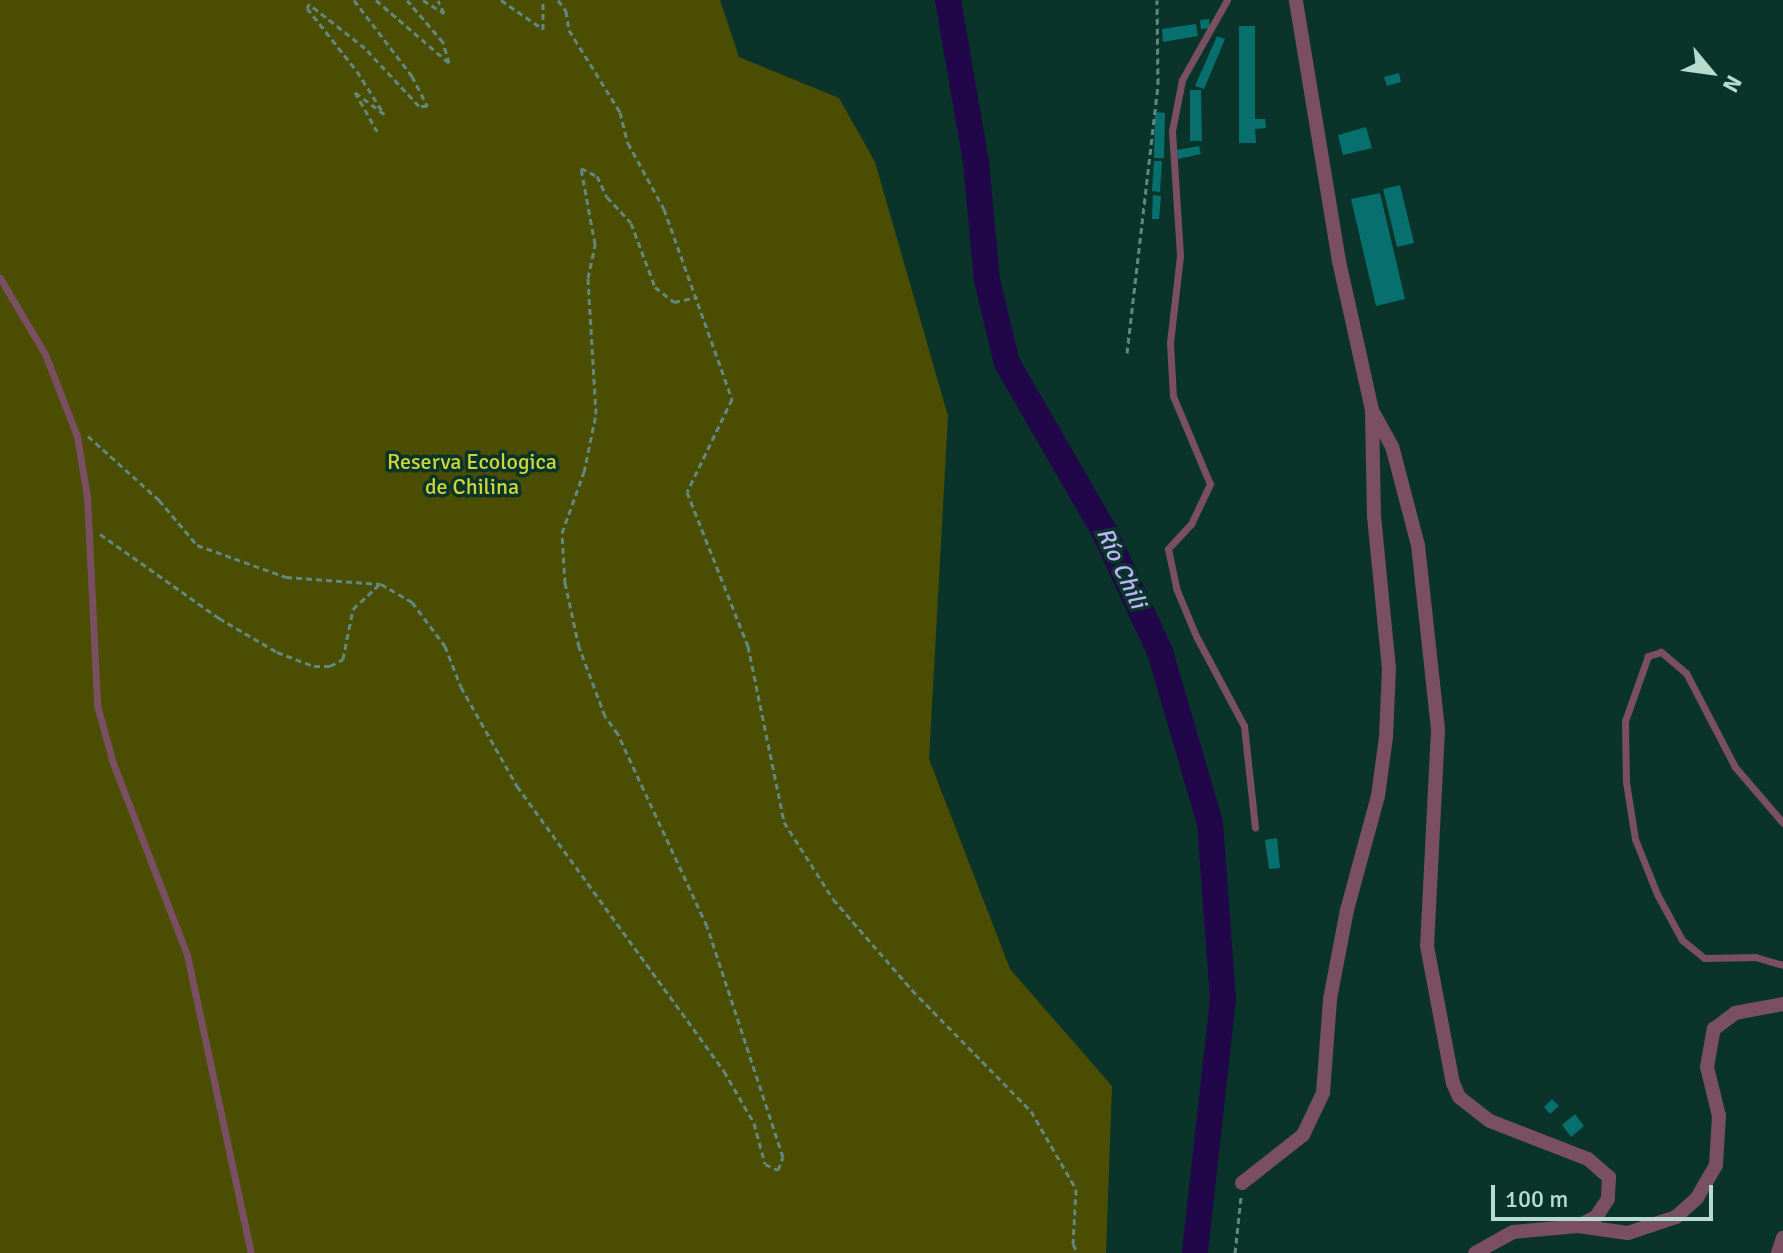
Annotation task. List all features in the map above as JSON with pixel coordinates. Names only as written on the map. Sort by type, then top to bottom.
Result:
[{"type":"street","points":[[1242,1183],[1303,1135],[1315,1117],[1323,1093],[1330,999],[1347,910],[1378,796],[1389,669],[1374,516],[1372,410],[1339,261],[1296,0]]},
{"type":"street","points":[[1372,410],[1392,446],[1418,545],[1438,730],[1427,946],[1453,1083],[1459,1097],[1490,1121],[1599,1166],[1609,1177],[1608,1199],[1596,1217],[1578,1226]]},
{"type":"street","points":[[1475,1253],[1513,1232],[1578,1226],[1628,1233],[1676,1217],[1697,1198],[1716,1165],[1719,1116],[1707,1067],[1714,1029],[1735,1013],[1783,1004]]},
{"type":"lane","points":[[1227,0],[1182,80],[1172,131],[1180,256],[1170,343],[1173,396],[1210,484],[1191,524],[1168,549],[1176,588],[1196,636],[1244,726],[1255,827]]},
{"type":"lane","points":[[0,278],[45,354],[84,468],[97,705],[113,763],[187,955],[251,1253]]},
{"type":"lane","points":[[1783,823],[1735,767],[1686,673],[1661,652],[1648,656],[1639,670],[1625,721],[1626,782],[1635,839],[1657,894],[1682,940],[1704,958],[1755,957],[1783,965]]},
{"type":"path","points":[[354,0],[412,76],[427,106],[419,106],[365,48],[309,4],[384,114],[355,92],[377,131]]},
{"type":"path","points":[[376,0],[449,63],[443,42],[407,0]]},
{"type":"path","points":[[423,0],[444,13],[438,0]]},
{"type":"path","points":[[501,0],[543,29],[543,0]]},
{"type":"path","points":[[558,0],[566,11],[569,30],[620,112],[628,143],[664,209],[732,399],[687,492],[748,646],[784,822],[843,910],[912,990],[1031,1111],[1076,1189],[1073,1244],[1078,1253]]},
{"type":"path","points":[[1127,353],[1158,84],[1157,0]]},
{"type":"path","points":[[71,423],[159,500],[197,545],[286,577],[381,584],[412,602],[425,617],[517,786],[724,1071],[754,1123],[765,1164],[782,1168],[755,1060],[707,926],[618,734],[605,716],[582,659],[568,595],[562,533],[596,422],[588,278],[595,244],[581,168],[597,176],[607,197],[631,223],[655,287],[674,302],[697,297]]},
{"type":"path","points":[[88,524],[198,605],[277,652],[314,666],[330,666],[343,659],[353,609],[381,584]]},
{"type":"path","points":[[1235,1253],[1242,1183]]},
{"type":"green space","name":"Reserva Ecologica de Chilina","points":[[0,0],[720,0],[739,57],[839,98],[875,162],[948,416],[929,759],[1010,969],[1112,1086],[1106,1253],[0,1253]]},
{"type":"building","points":[[1209,19],[1210,28],[1201,29],[1200,20]]},
{"type":"building","points":[[1196,24],[1198,36],[1163,42],[1162,29]]},
{"type":"building","points":[[1239,26],[1255,26],[1255,119],[1265,119],[1266,128],[1255,129],[1256,143],[1239,143]]},
{"type":"building","points":[[1217,36],[1225,39],[1204,89],[1195,86]]},
{"type":"building","points":[[1399,73],[1401,82],[1387,86],[1384,77]]},
{"type":"building","points":[[1190,90],[1201,90],[1202,141],[1190,141]]},
{"type":"building","points":[[1155,112],[1165,113],[1164,158],[1154,158]]},
{"type":"building","points":[[1366,127],[1372,148],[1343,155],[1338,135]]},
{"type":"building","points":[[1199,146],[1201,154],[1178,159],[1177,150]]},
{"type":"building","points":[[1154,161],[1162,161],[1160,192],[1152,191]]},
{"type":"building","points":[[1400,185],[1414,243],[1397,247],[1383,189]]},
{"type":"building","points":[[1380,193],[1405,299],[1376,306],[1351,199]]},
{"type":"building","points":[[1153,195],[1161,196],[1159,219],[1152,219]]},
{"type":"building","points":[[1277,838],[1280,868],[1269,869],[1265,840]]},
{"type":"building","points":[[1552,1099],[1559,1106],[1550,1114],[1544,1107]]},
{"type":"building","points":[[1575,1114],[1584,1126],[1571,1137],[1562,1125]]},
{"type":"waterway","name":"Río Chili","points":[[948,0],[976,162],[987,280],[1007,363],[1103,529],[1160,652],[1210,823],[1223,998],[1195,1253]]}]
